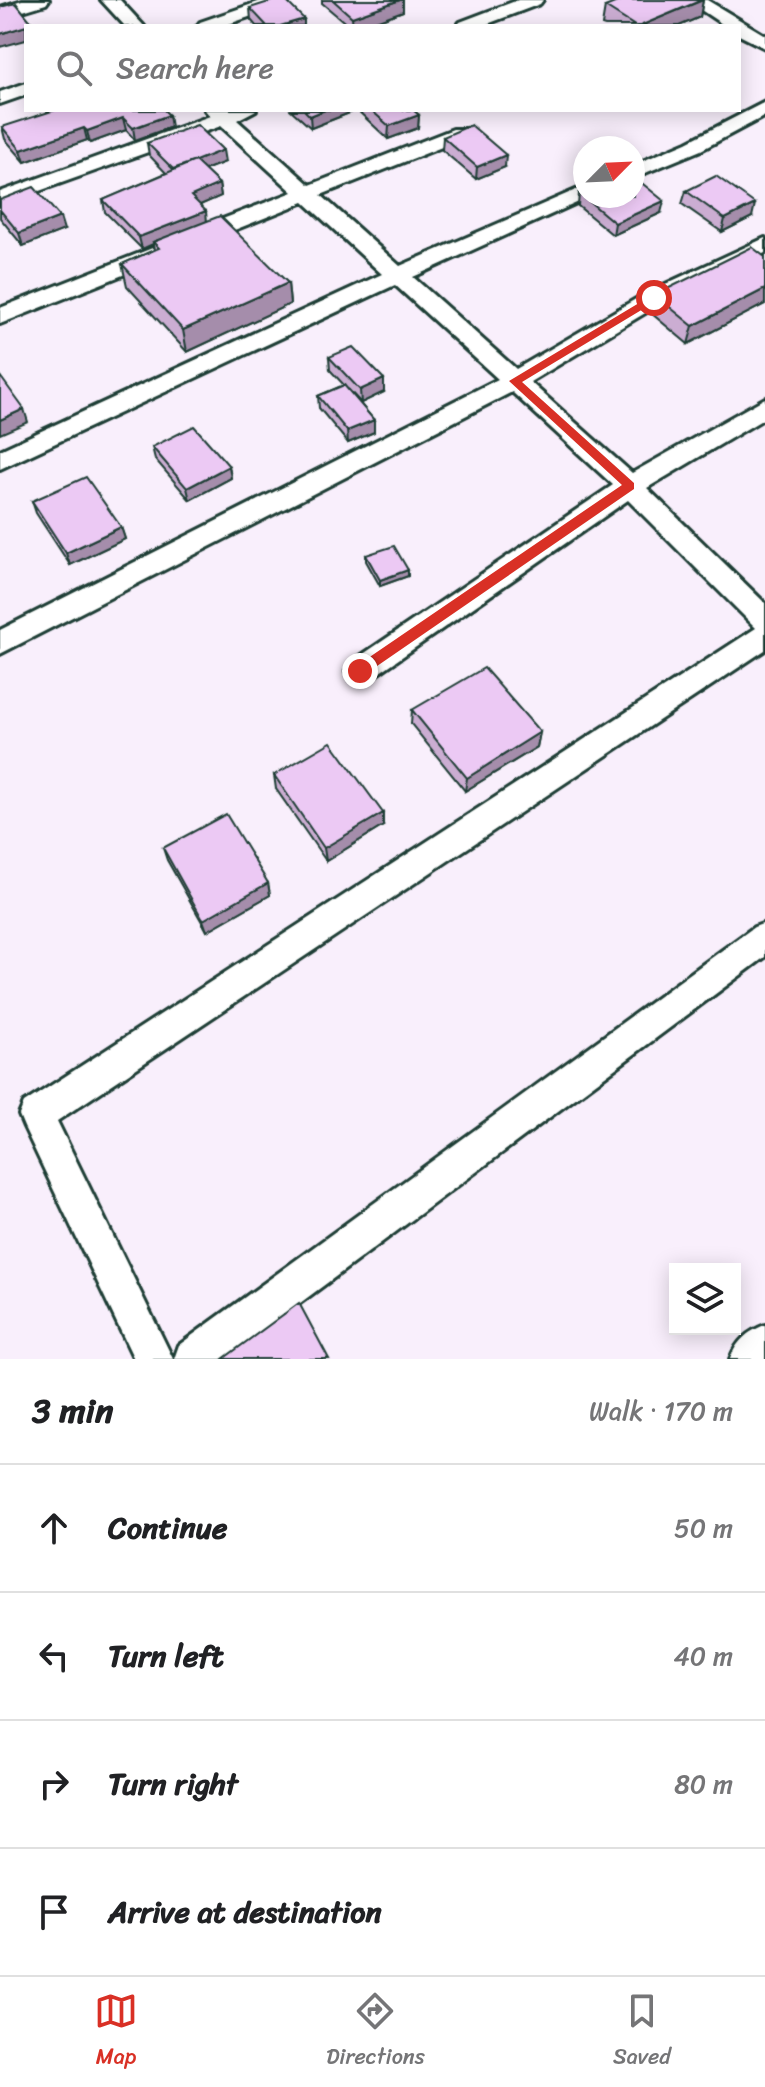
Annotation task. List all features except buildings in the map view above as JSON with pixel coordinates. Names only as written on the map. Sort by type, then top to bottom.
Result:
[{"type":"street","points":[[0,13],[40,0]]},
{"type":"street","points":[[110,0],[133,24]]},
{"type":"street","points":[[212,24],[281,0]]},
{"type":"street","points":[[471,24],[534,0]]},
{"type":"street","points":[[695,0],[735,24]]},
{"type":"street","points":[[741,28],[765,43]]},
{"type":"street","points":[[0,98],[24,90]]},
{"type":"street","points":[[645,167],[694,146],[765,108]]},
{"type":"street","points":[[0,199],[219,114],[630,486],[765,620]]},
{"type":"street","points":[[0,316],[460,133]]},
{"type":"street","points":[[0,460],[397,275],[573,197]]},
{"type":"street","points":[[0,643],[514,381],[654,298],[765,245]]},
{"type":"street","points":[[360,671],[630,486],[765,407]]},
{"type":"street","points":[[154,1359],[36,1115],[765,636]]},
{"type":"street","points":[[193,1359],[765,938]]},
{"type":"street","points":[[749,1359],[765,1344]]},
{"type":"route","points":[[360,671],[630,486],[514,381],[654,298]]}]
